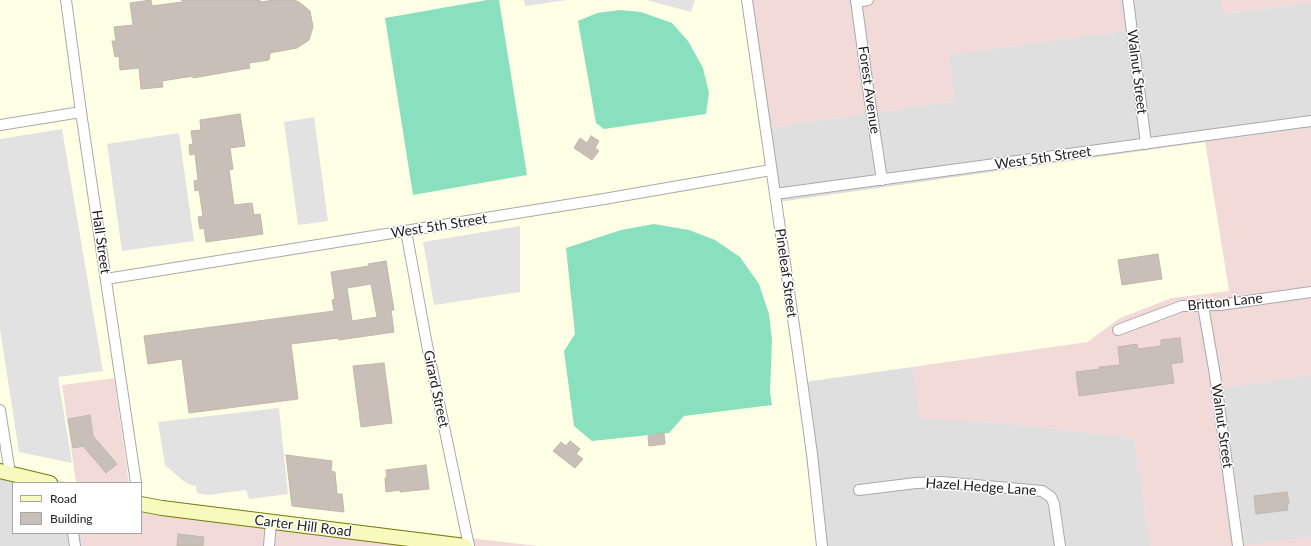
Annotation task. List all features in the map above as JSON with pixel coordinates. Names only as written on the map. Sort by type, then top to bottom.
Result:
[{"type":"main road","points":[[5,472],[46,482]]},
{"type":"main road","name":"Carter Hill Road","points":[[142,504],[270,522],[465,546]]},
{"type":"street","name":"Hall Street","points":[[66,0],[81,112],[136,482]]},
{"type":"street","name":"Pineleaf Street","points":[[747,0],[812,454],[822,546]]},
{"type":"street","points":[[856,1],[868,0]]},
{"type":"street","name":"Walnut Street","points":[[1128,0],[1146,144]]},
{"type":"street","name":"Forest Avenue","points":[[856,1],[882,180]]},
{"type":"street","points":[[0,125],[81,112]]},
{"type":"street","name":"West 5th Street","points":[[775,194],[1311,121]]},
{"type":"street","name":"West 5th Street","points":[[106,279],[604,199],[771,170]]},
{"type":"street","name":"Girard Street","points":[[406,231],[427,345],[469,546]]},
{"type":"street","name":"Britton Lane","points":[[1118,330],[1182,306],[1220,305],[1311,292]]},
{"type":"street","name":"Walnut Street","points":[[1203,306],[1215,375],[1238,546]]},
{"type":"street","points":[[0,410],[5,472]]},
{"type":"street","name":"Hazel Hedge Lane","points":[[859,490],[916,483],[942,482],[1042,491],[1051,497],[1054,504],[1060,546]]},
{"type":"street","points":[[269,546],[270,522]]},
{"type":"street","points":[[73,534],[75,546]]},
{"type":"shaded area","points":[[0,0],[741,0],[772,203],[1205,142],[1229,291],[1171,298],[1120,318],[1087,342],[797,383],[817,546],[538,546],[142,499],[142,482],[129,482],[114,378],[62,385],[76,482],[67,482],[0,466]]},
{"type":"shaded area","points":[[524,0],[567,0],[525,6]]},
{"type":"shaded area","points":[[647,0],[695,0],[691,12]]},
{"type":"shaded area","points":[[741,0],[1121,0],[1125,31],[949,55],[955,101],[761,129]]},
{"type":"shaded area","points":[[1121,0],[1221,0],[1224,14],[1311,3],[1311,128],[772,203],[761,129],[955,101],[948,55],[1125,31]]},
{"type":"shaded area","points":[[1221,0],[1311,0],[1311,3],[1223,14]]},
{"type":"shaded area","points":[[314,117],[328,221],[298,225],[284,122]]},
{"type":"shaded area","points":[[1311,128],[1311,375],[1222,388],[1245,545],[1311,537],[1311,546],[1150,546],[1134,438],[1001,423],[919,418],[913,367],[1087,342],[1120,318],[1171,298],[1229,291],[1205,142]]},
{"type":"shaded area","points":[[62,129],[103,371],[58,377],[72,463],[19,452],[0,329],[0,139]]},
{"type":"shaded area","points":[[179,133],[194,241],[122,251],[107,144]]},
{"type":"shaded area","points":[[520,226],[520,292],[434,305],[423,242]]},
{"type":"shaded area","points":[[913,367],[920,418],[1001,423],[1134,438],[1150,546],[817,546],[797,383]]},
{"type":"shaded area","points":[[1311,375],[1311,537],[1245,545],[1222,388]]},
{"type":"shaded area","points":[[115,378],[129,482],[76,482],[62,385]]},
{"type":"shaded area","points":[[279,408],[288,494],[249,499],[246,490],[208,495],[197,493],[196,486],[186,483],[165,465],[158,422]]},
{"type":"shaded area","points":[[0,466],[67,482],[12,482],[12,534],[81,534],[82,546],[0,546]]},
{"type":"shaded area","points":[[142,499],[538,546],[82,546],[81,534],[142,534]]},
{"type":"green space","points":[[487,0],[499,0],[527,175],[413,195],[385,18]]},
{"type":"green space","points":[[620,10],[641,12],[672,23],[688,41],[703,68],[709,93],[706,114],[604,129],[596,123],[578,21],[597,13]]},
{"type":"green space","points":[[654,224],[689,230],[715,240],[740,257],[759,284],[769,314],[772,340],[770,392],[772,405],[684,416],[669,433],[592,441],[574,426],[564,351],[575,334],[566,248],[621,230]]},
{"type":"building","points":[[151,0],[152,6],[182,2],[182,0],[260,0],[260,2],[294,0],[310,11],[313,27],[309,40],[297,48],[270,53],[269,60],[249,63],[250,68],[193,78],[193,76],[162,81],[163,87],[141,89],[139,68],[120,70],[119,56],[115,57],[112,41],[116,41],[114,27],[133,25],[130,3]]},
{"type":"building","points":[[240,114],[245,146],[230,148],[233,169],[229,170],[234,205],[252,203],[254,215],[260,214],[263,234],[206,242],[204,228],[200,229],[198,217],[203,216],[199,190],[195,191],[194,181],[198,180],[195,154],[190,155],[189,145],[193,144],[191,131],[201,130],[200,120]]},
{"type":"building","points":[[591,136],[599,141],[595,148],[599,151],[592,160],[574,148],[580,138],[587,143]]},
{"type":"building","points":[[1158,254],[1162,279],[1122,285],[1118,260]]},
{"type":"building","points":[[386,261],[394,310],[391,310],[394,332],[339,340],[338,338],[291,344],[298,399],[189,413],[182,359],[148,364],[144,336],[334,311],[332,300],[335,299],[331,272],[369,266],[368,264]],"holes":[[[371,284],[377,317],[352,321],[347,288]]]},
{"type":"building","points":[[1180,338],[1183,362],[1171,364],[1174,383],[1079,396],[1076,372],[1100,369],[1099,367],[1120,365],[1118,347],[1137,344],[1138,349],[1161,346],[1161,340]]},
{"type":"building","points":[[384,363],[392,423],[361,427],[353,366]]},
{"type":"building","points":[[90,415],[93,436],[117,464],[106,473],[83,446],[73,448],[68,419]]},
{"type":"building","points":[[664,433],[665,444],[649,446],[648,436]]},
{"type":"building","points":[[570,441],[580,449],[576,454],[583,459],[575,468],[553,451],[561,442],[566,446]]},
{"type":"building","points":[[286,455],[332,461],[331,471],[335,472],[337,494],[342,494],[344,512],[292,506]]},
{"type":"building","points":[[426,465],[429,489],[386,492],[386,470]]},
{"type":"building","points":[[1287,492],[1289,503],[1287,504],[1288,510],[1256,514],[1254,496]]},
{"type":"building","points":[[178,534],[204,537],[203,546],[177,546]]}]
